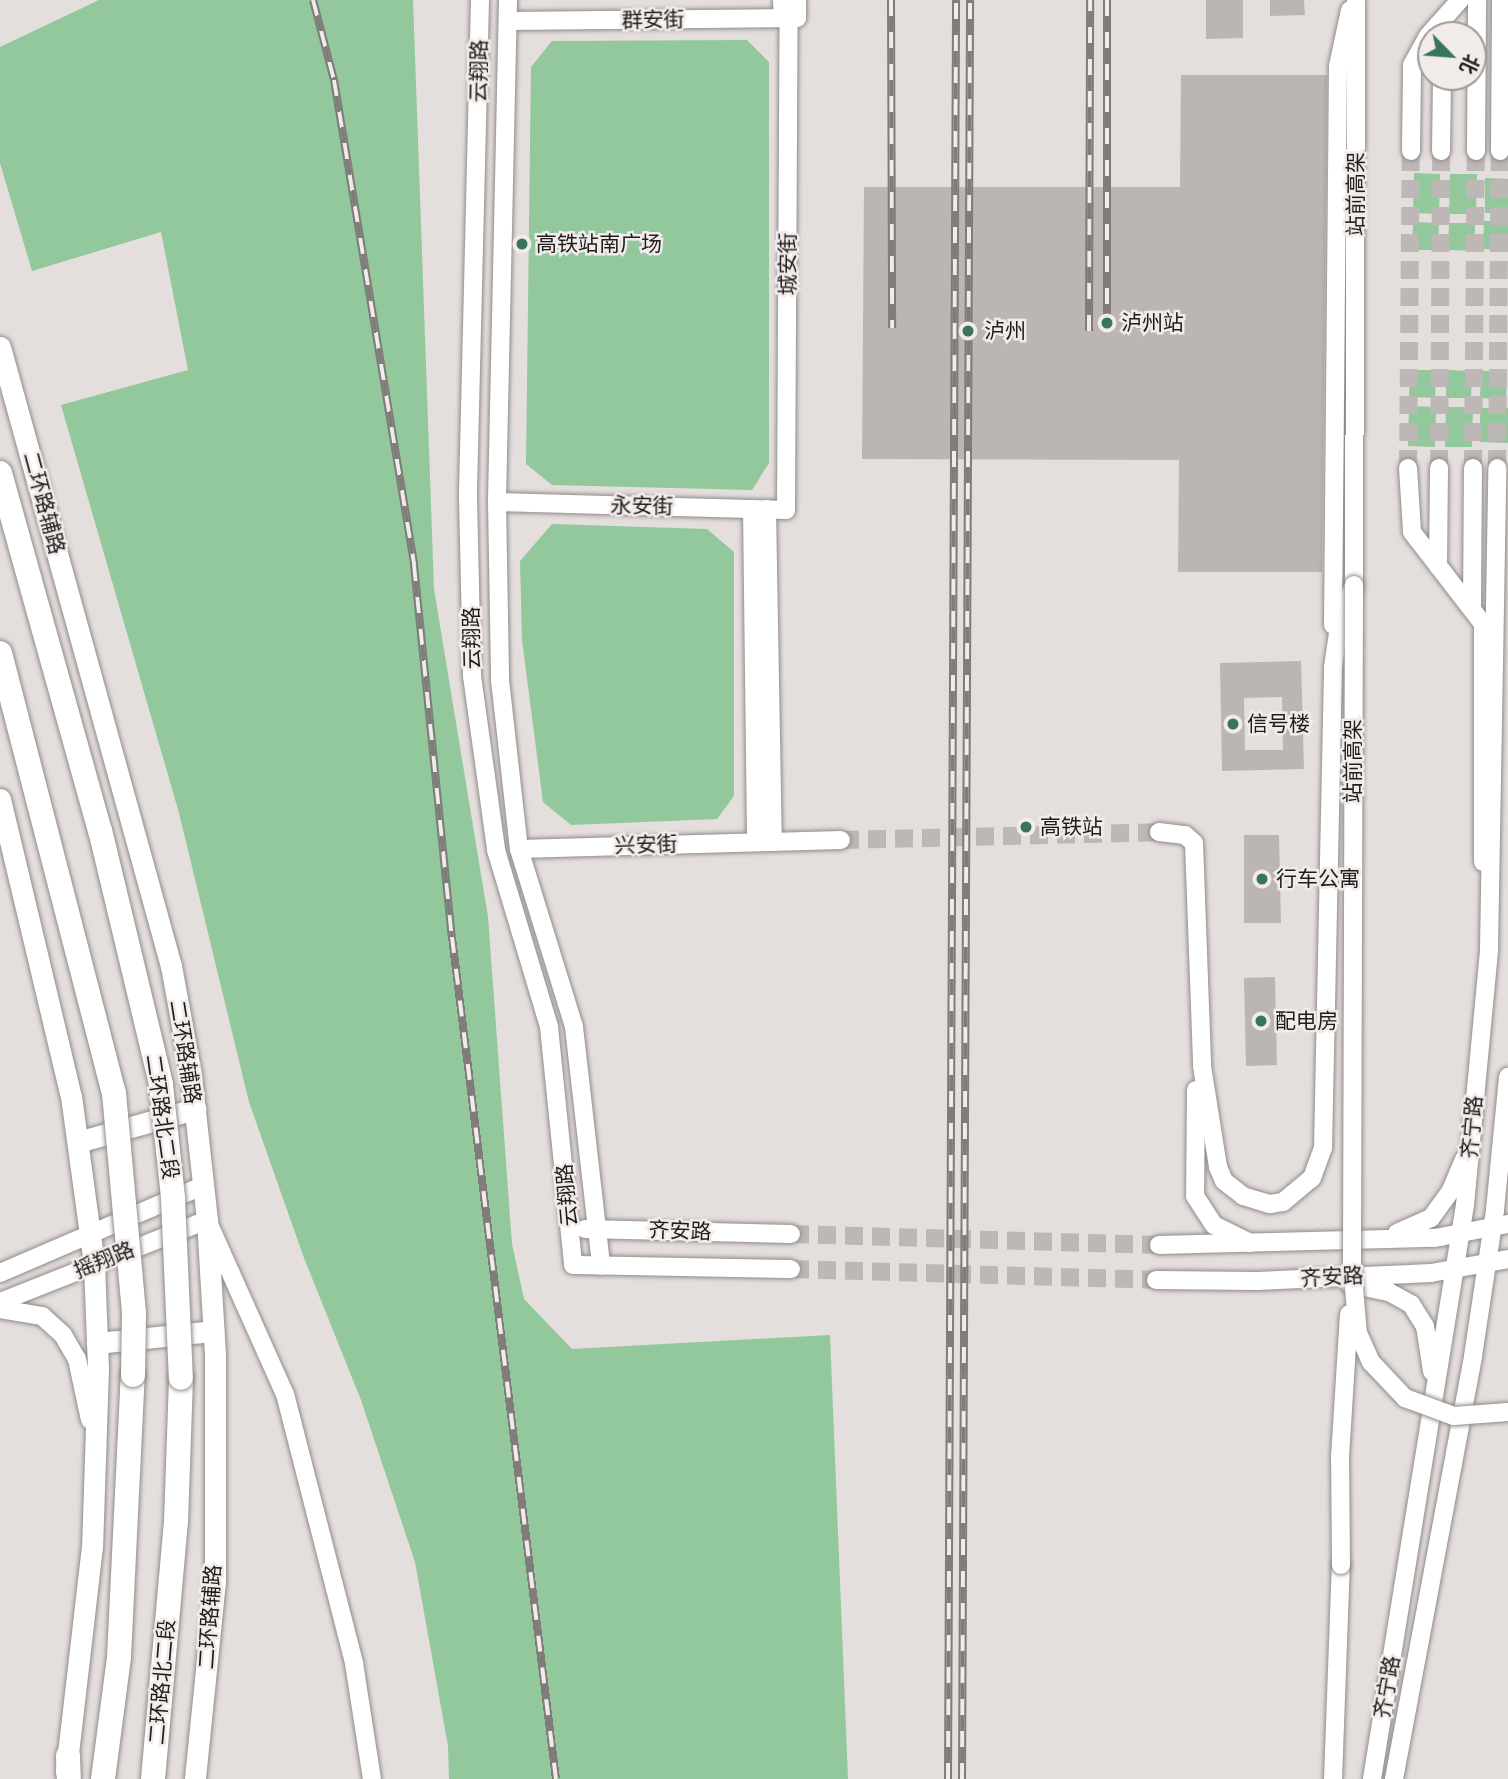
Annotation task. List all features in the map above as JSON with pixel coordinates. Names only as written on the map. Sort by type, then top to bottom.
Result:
[{"type":"highway","name":"二环路北二段","points":[[0,473],[100,830],[160,1085],[179,1314],[176,1522],[153,1779]]},
{"type":"highway","points":[[0,653],[114,1093],[134,1313],[129,1518],[119,1657],[103,1779]]},
{"type":"main road","name":"二环路辅路","points":[[0,347],[171,966],[195,1109],[207,1220],[214,1331],[215,1581],[195,1779]]},
{"type":"main road","points":[[0,799],[50,997],[78,1142],[92,1235],[97,1343],[92,1546],[68,1771]]},
{"type":"main road","points":[[78,1142],[195,1109]]},
{"type":"main road","points":[[97,1343],[214,1331]]},
{"type":"street","name":"云翔路","points":[[480,0],[468,498],[472,676],[496,850],[549,1027],[573,1265]]},
{"type":"street","name":"云翔路","points":[[508,0],[498,502],[500,680],[519,849],[574,1027],[601,1265]]},
{"type":"street","name":"城安街","points":[[782,0],[791,14],[786,510]]},
{"type":"street","points":[[1159,832],[1185,835],[1194,843],[1199,1024],[1206,1106],[1218,1167],[1224,1181],[1243,1196],[1270,1204],[1283,1202],[1304,1188],[1321,1159],[1333,667],[1338,66],[1354,0]]},
{"type":"street","name":"站前高架","points":[[1354,0],[1352,1265],[1358,1333],[1386,1382],[1405,1398],[1454,1416],[1508,1412]]},
{"type":"street","points":[[1447,21],[1460,0]]},
{"type":"street","points":[[1476,151],[1477,0]]},
{"type":"street","points":[[1500,151],[1501,0]]},
{"type":"street","name":"群安街","points":[[508,21],[791,14]]},
{"type":"street","points":[[1411,151],[1412,65],[1417,59]]},
{"type":"street","points":[[1441,151],[1442,91]]},
{"type":"street","points":[[1408,468],[1412,532],[1483,624],[1481,836],[1489,949]]},
{"type":"street","points":[[1438,566],[1439,468]]},
{"type":"street","points":[[1472,607],[1473,468]]},
{"type":"street","name":"齐宁路","points":[[1372,1779],[1460,1234],[1472,1136],[1489,949],[1497,468]]},
{"type":"street","name":"永安街","points":[[498,502],[786,510]]},
{"type":"street","points":[[759,509],[765,842]]},
{"type":"street","points":[[1333,667],[1339,626],[1354,585],[1334,543]]},
{"type":"street","name":"兴安街","points":[[519,849],[841,840]]},
{"type":"street","points":[[1199,1024],[1193,1190],[1214,1225],[1257,1246]]},
{"type":"street","name":"齐宁路","points":[[1394,1779],[1474,1356],[1485,1263],[1500,1225],[1508,1077]]},
{"type":"street","points":[[1364,1241],[1412,1230],[1431,1218],[1451,1190],[1472,1136]]},
{"type":"street","name":"摇翔路","points":[[0,1273],[204,1185]]},
{"type":"street","points":[[207,1220],[285,1394],[354,1663],[372,1779]]},
{"type":"street","name":"摇翔路","points":[[0,1302],[207,1220]]},
{"type":"street","points":[[1159,1245],[1257,1246],[1364,1241],[1460,1234],[1500,1225]]},
{"type":"street","name":"齐安路","points":[[569,1229],[791,1234]]},
{"type":"street","name":"齐安路","points":[[1156,1280],[1312,1278],[1453,1269],[1508,1259]]},
{"type":"street","name":"齐安路","points":[[573,1265],[791,1269]]},
{"type":"street","points":[[1332,1779],[1341,1565],[1340,1457],[1352,1265]]},
{"type":"street","points":[[1312,1278],[1389,1292],[1411,1304],[1425,1326],[1435,1394]]},
{"type":"street","points":[[0,1309],[42,1317],[63,1335],[78,1359],[95,1444]]},
{"type":"green space","points":[[99,0],[413,0],[434,589],[488,917],[512,1244],[524,1299],[572,1349],[830,1335],[848,1779],[449,1779],[448,1746],[415,1562],[361,1400],[304,1258],[249,1102],[179,813],[61,405],[188,370],[161,232],[32,271],[0,163],[0,47]]},
{"type":"green space","points":[[747,40],[769,62],[769,463],[752,490],[552,485],[526,464],[531,67],[552,41]]},
{"type":"green space","points":[[1414,173],[1440,174],[1439,214],[1413,213]]},
{"type":"green space","points":[[1450,174],[1477,174],[1476,214],[1449,214]]},
{"type":"green space","points":[[1485,178],[1508,179],[1508,213],[1485,213]]},
{"type":"green space","points":[[1484,221],[1508,221],[1508,250],[1483,249]]},
{"type":"green space","points":[[1413,222],[1439,223],[1438,250],[1412,250]]},
{"type":"green space","points":[[1449,223],[1475,223],[1474,251],[1448,250]]},
{"type":"green space","points":[[1410,370],[1436,370],[1435,398],[1409,397]]},
{"type":"green space","points":[[1446,370],[1472,371],[1471,398],[1446,398]]},
{"type":"green space","points":[[1481,371],[1507,371],[1506,399],[1480,398]]},
{"type":"green space","points":[[1409,406],[1436,407],[1435,447],[1408,446]]},
{"type":"green space","points":[[1446,407],[1473,407],[1472,447],[1445,447]]},
{"type":"green space","points":[[1480,408],[1508,408],[1508,443],[1480,442]]},
{"type":"green space","points":[[552,524],[707,529],[734,552],[734,796],[717,819],[571,825],[543,802],[522,640],[520,561]]},
{"type":"building","points":[[1206,0],[1243,0],[1243,38],[1206,39]]},
{"type":"building","points":[[1270,0],[1304,0],[1305,15],[1270,16]]},
{"type":"building","name":"泸州站","points":[[1181,75],[1327,75],[1322,572],[1178,572],[1179,460],[862,459],[864,187],[1180,187]]},
{"type":"building","name":"信号楼","points":[[1301,661],[1304,769],[1222,771],[1220,663]],"holes":[[[1282,697],[1283,750],[1245,750],[1244,698]]]},
{"type":"building","name":"行车公寓","points":[[1244,835],[1279,835],[1281,923],[1244,923]]},
{"type":"building","name":"配电房","points":[[1275,977],[1277,1065],[1246,1066],[1244,978]]},
{"type":"tunnel","points":[[1408,468],[1411,151]]},
{"type":"tunnel","points":[[1439,468],[1441,151]]},
{"type":"tunnel","points":[[1473,468],[1476,151]]},
{"type":"tunnel","points":[[1497,468],[1500,151]]},
{"type":"tunnel","points":[[841,840],[1159,832]]},
{"type":"tunnel","points":[[791,1234],[1159,1245]]},
{"type":"tunnel","points":[[791,1269],[1156,1280]]},
{"type":"railway","points":[[313,0],[334,80],[414,565],[452,937],[556,1779]]},
{"type":"railway","points":[[891,0],[892,328]]},
{"type":"railway","points":[[948,1779],[956,0]]},
{"type":"railway","points":[[962,1779],[970,0]]},
{"type":"railway","points":[[1089,331],[1090,0]]},
{"type":"railway","points":[[1107,0],[1107,332]]},
{"type":"place","name":"高铁站南广场","points":[[522,244]]},
{"type":"place","name":"泸州站","points":[[1107,323]]},
{"type":"place","name":"泸州","points":[[968,331]]},
{"type":"place","name":"信号楼","points":[[1233,724]]},
{"type":"place","name":"高铁站","points":[[1026,827]]},
{"type":"place","name":"行车公寓","points":[[1262,879]]},
{"type":"place","name":"配电房","points":[[1261,1021]]}]
